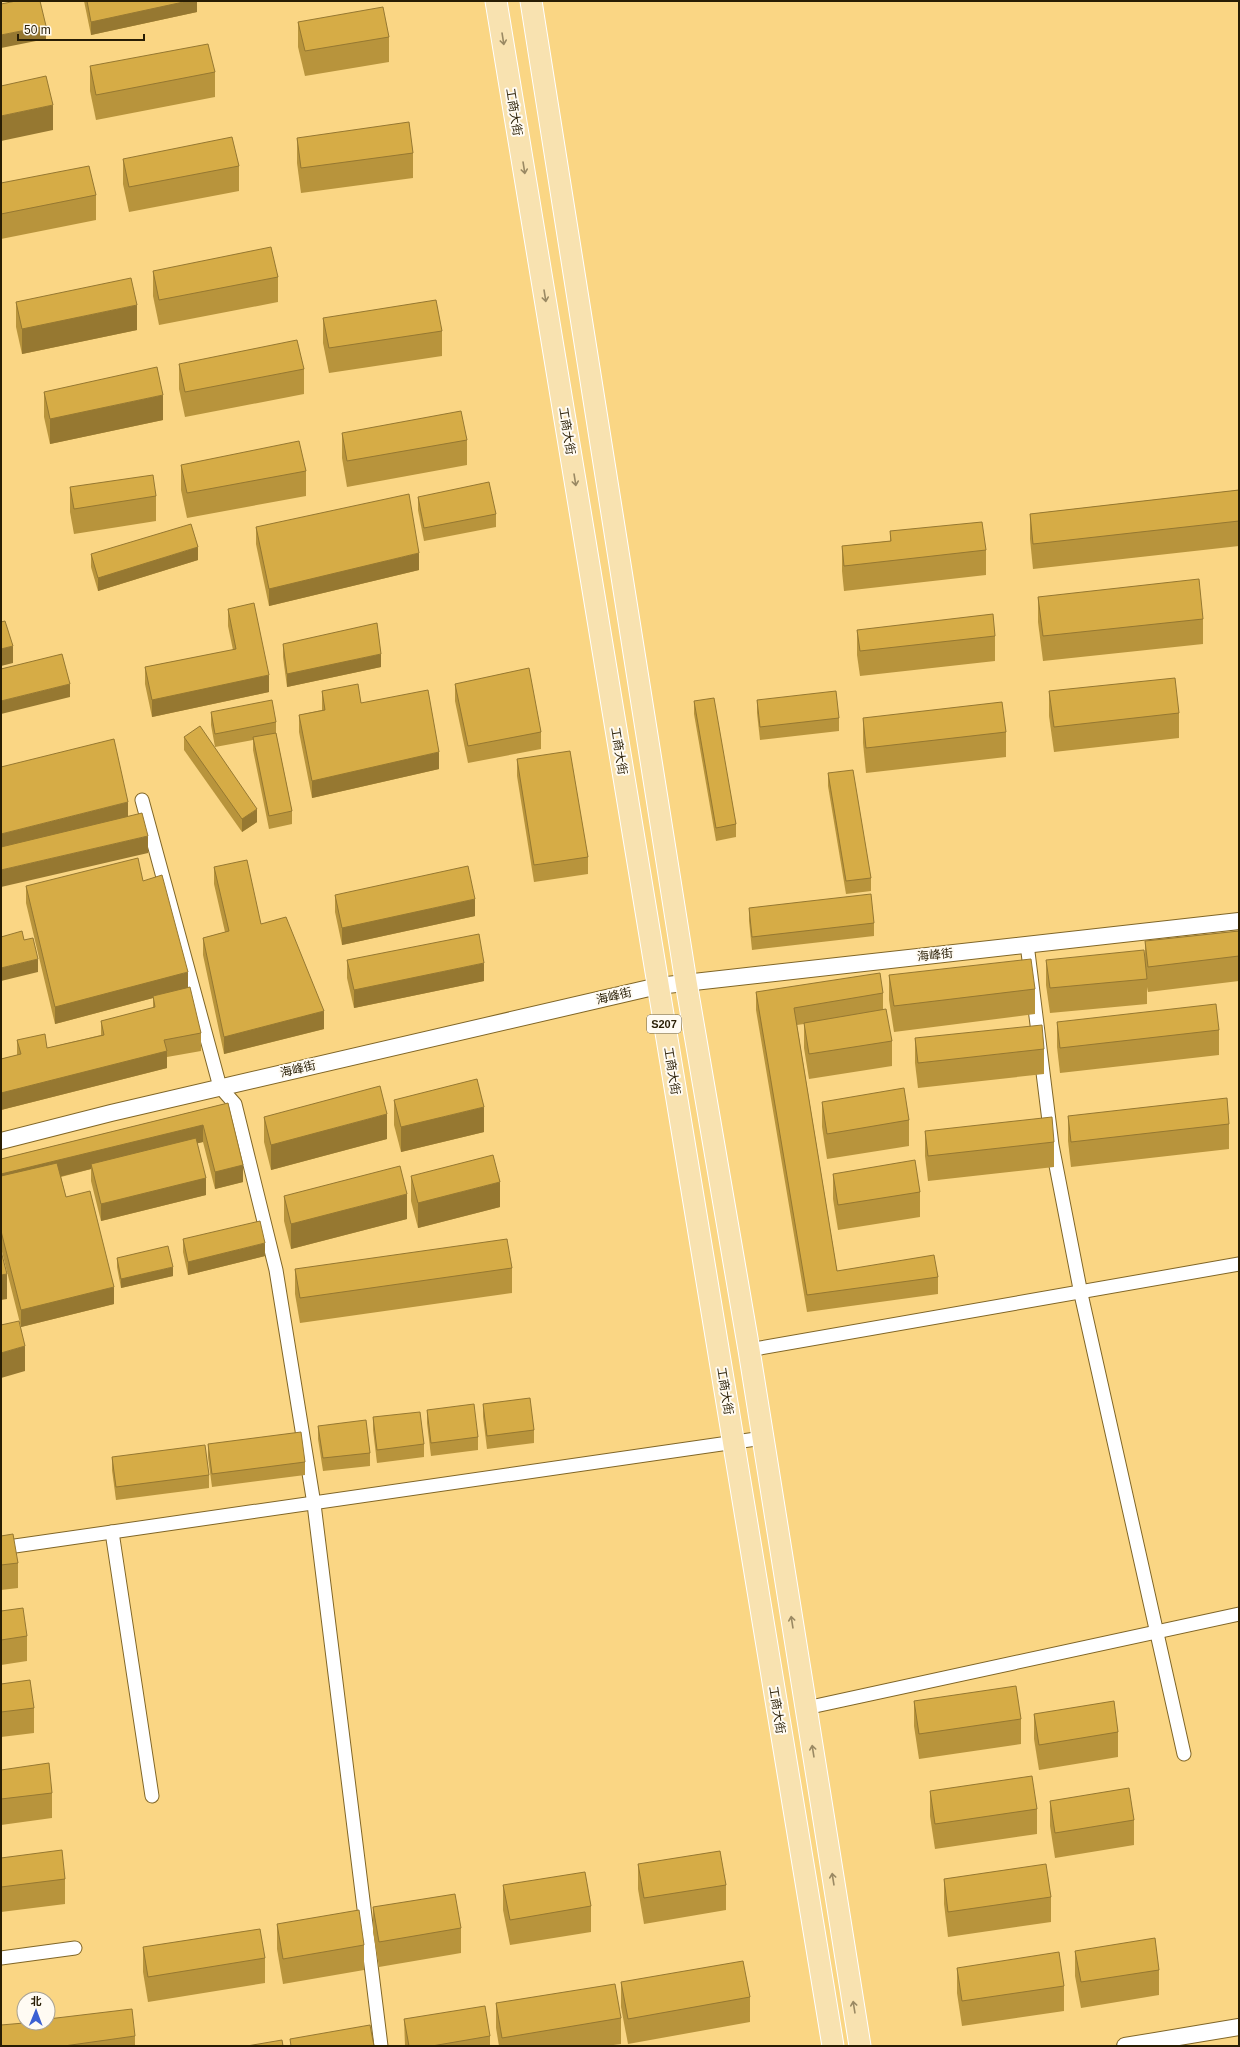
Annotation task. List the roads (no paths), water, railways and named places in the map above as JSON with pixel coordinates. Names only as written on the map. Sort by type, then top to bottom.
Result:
[{"type":"main road","name":"工商大街","points":[[496,1],[833,2046]]},
{"type":"main road","name":"S207","points":[[531,1],[686,982],[749,1350],[860,2046]]},
{"type":"street","points":[[142,800],[220,1088],[235,1104],[276,1270],[314,1504],[381,2046]]},
{"type":"street","name":"海峰街","points":[[1,1141],[111,1113],[658,986],[1239,921]]},
{"type":"street","points":[[1027,944],[1052,1145],[1081,1294],[1184,1754]]},
{"type":"street","points":[[749,1350],[1239,1264]]},
{"type":"street","points":[[1,1548],[763,1438]]},
{"type":"street","points":[[112,1532],[152,1796]]},
{"type":"street","points":[[806,1708],[1239,1614]]},
{"type":"street","points":[[1,1958],[75,1948]]},
{"type":"street","points":[[1125,2046],[1239,2027]]}]
